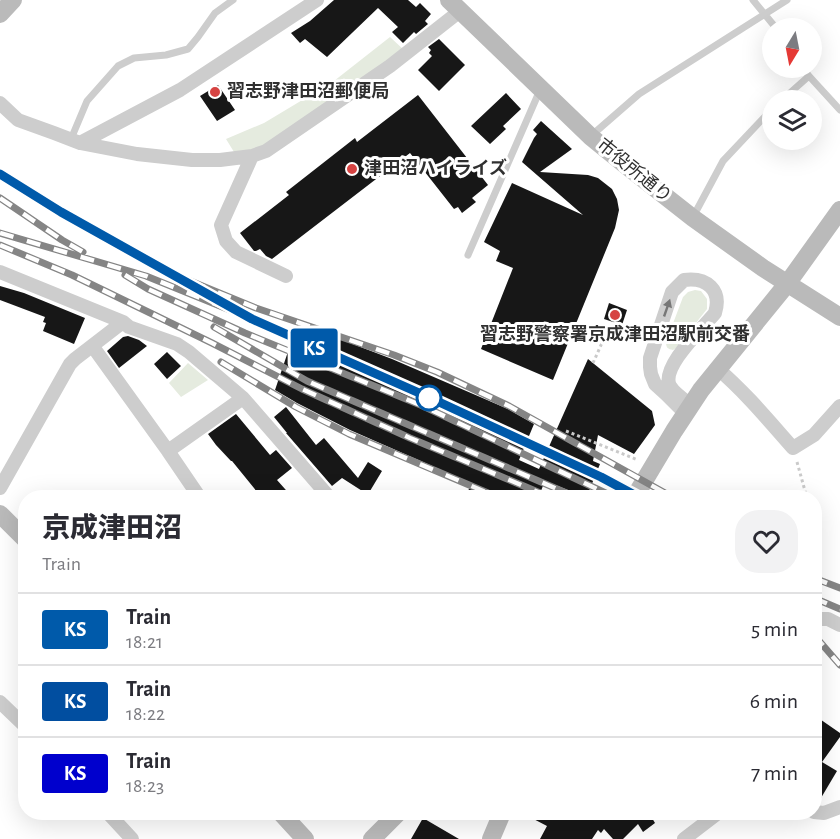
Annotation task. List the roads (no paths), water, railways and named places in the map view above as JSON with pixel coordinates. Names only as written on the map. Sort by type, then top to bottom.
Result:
[{"type":"street","points":[[0,14],[14,0]]},
{"type":"street","points":[[76,141],[180,90],[317,0]]},
{"type":"street","points":[[0,103],[18,120],[76,141],[137,154],[192,160],[220,160],[252,156],[266,151],[390,66],[454,5]]},
{"type":"street","name":"市役所通り","points":[[454,5],[591,136],[693,218],[763,268],[840,317]]},
{"type":"street","points":[[252,156],[221,225],[225,241],[236,252],[286,276]]},
{"type":"street","points":[[639,490],[688,409],[787,284],[840,210]]},
{"type":"street","points":[[0,272],[123,322],[129,327],[177,344],[189,352],[243,398],[323,490]]},
{"type":"street","points":[[694,278],[712,287],[718,304],[716,313],[675,360],[668,378],[670,386],[688,409],[655,384],[651,374],[650,358],[672,292],[684,280],[694,278]]},
{"type":"street","points":[[0,488],[65,371],[75,358],[123,322]]},
{"type":"street","points":[[93,345],[195,490]]},
{"type":"street","points":[[653,349],[664,358],[675,360]]},
{"type":"street","points":[[718,369],[762,412],[793,448],[813,435],[840,406]]},
{"type":"street","points":[[168,451],[243,398]]},
{"type":"street","points":[[0,514],[18,532]]},
{"type":"street","points":[[822,619],[828,619],[840,625]]},
{"type":"street","points":[[0,702],[18,719]]},
{"type":"street","points":[[822,813],[840,807]]},
{"type":"street","points":[[114,820],[132,839]]},
{"type":"street","points":[[287,820],[305,839]]},
{"type":"street","points":[[372,839],[391,820]]},
{"type":"street","points":[[491,839],[499,820]]},
{"type":"street","points":[[684,839],[709,820]]},
{"type":"lane","points":[[76,141],[87,101],[118,66],[134,58],[166,55],[188,49],[215,13],[234,0]]},
{"type":"lane","points":[[753,0],[769,18]]},
{"type":"lane","points":[[591,136],[639,94],[787,0]]},
{"type":"lane","points":[[793,90],[807,78]]},
{"type":"lane","points":[[811,78],[840,110]]},
{"type":"lane","points":[[468,255],[541,89]]},
{"type":"lane","points":[[693,218],[723,161],[762,120]]},
{"type":"railway","points":[[0,174],[61,212],[173,275]]},
{"type":"railway","points":[[0,198],[83,252]]},
{"type":"railway","points":[[0,233],[146,276],[252,319],[426,396],[625,490]]},
{"type":"railway","points":[[0,245],[72,275],[302,389],[533,490]]},
{"type":"railway","points":[[166,271],[256,308],[437,372],[509,406],[660,490]]},
{"type":"railway","points":[[125,275],[148,289],[245,333],[423,406],[599,490]]},
{"type":"railway","points":[[214,327],[307,381],[559,490]]},
{"type":"railway","points":[[221,362],[296,407],[349,434],[481,490]]},
{"type":"railway","points":[[822,581],[840,588]]},
{"type":"railway","points":[[822,601],[840,609]]},
{"type":"railway","points":[[822,644],[840,665]]},
{"type":"train","name":"KS","points":[[0,174],[61,212],[252,319],[426,396],[625,490]]},
{"type":"place","name":"習志野津田沼郵便局","points":[[215,92]]},
{"type":"place","name":"津田沼ハイライズ","points":[[352,169]]},
{"type":"place","name":"習志野警察署京成津田沼駅前交番","points":[[615,315]]}]
